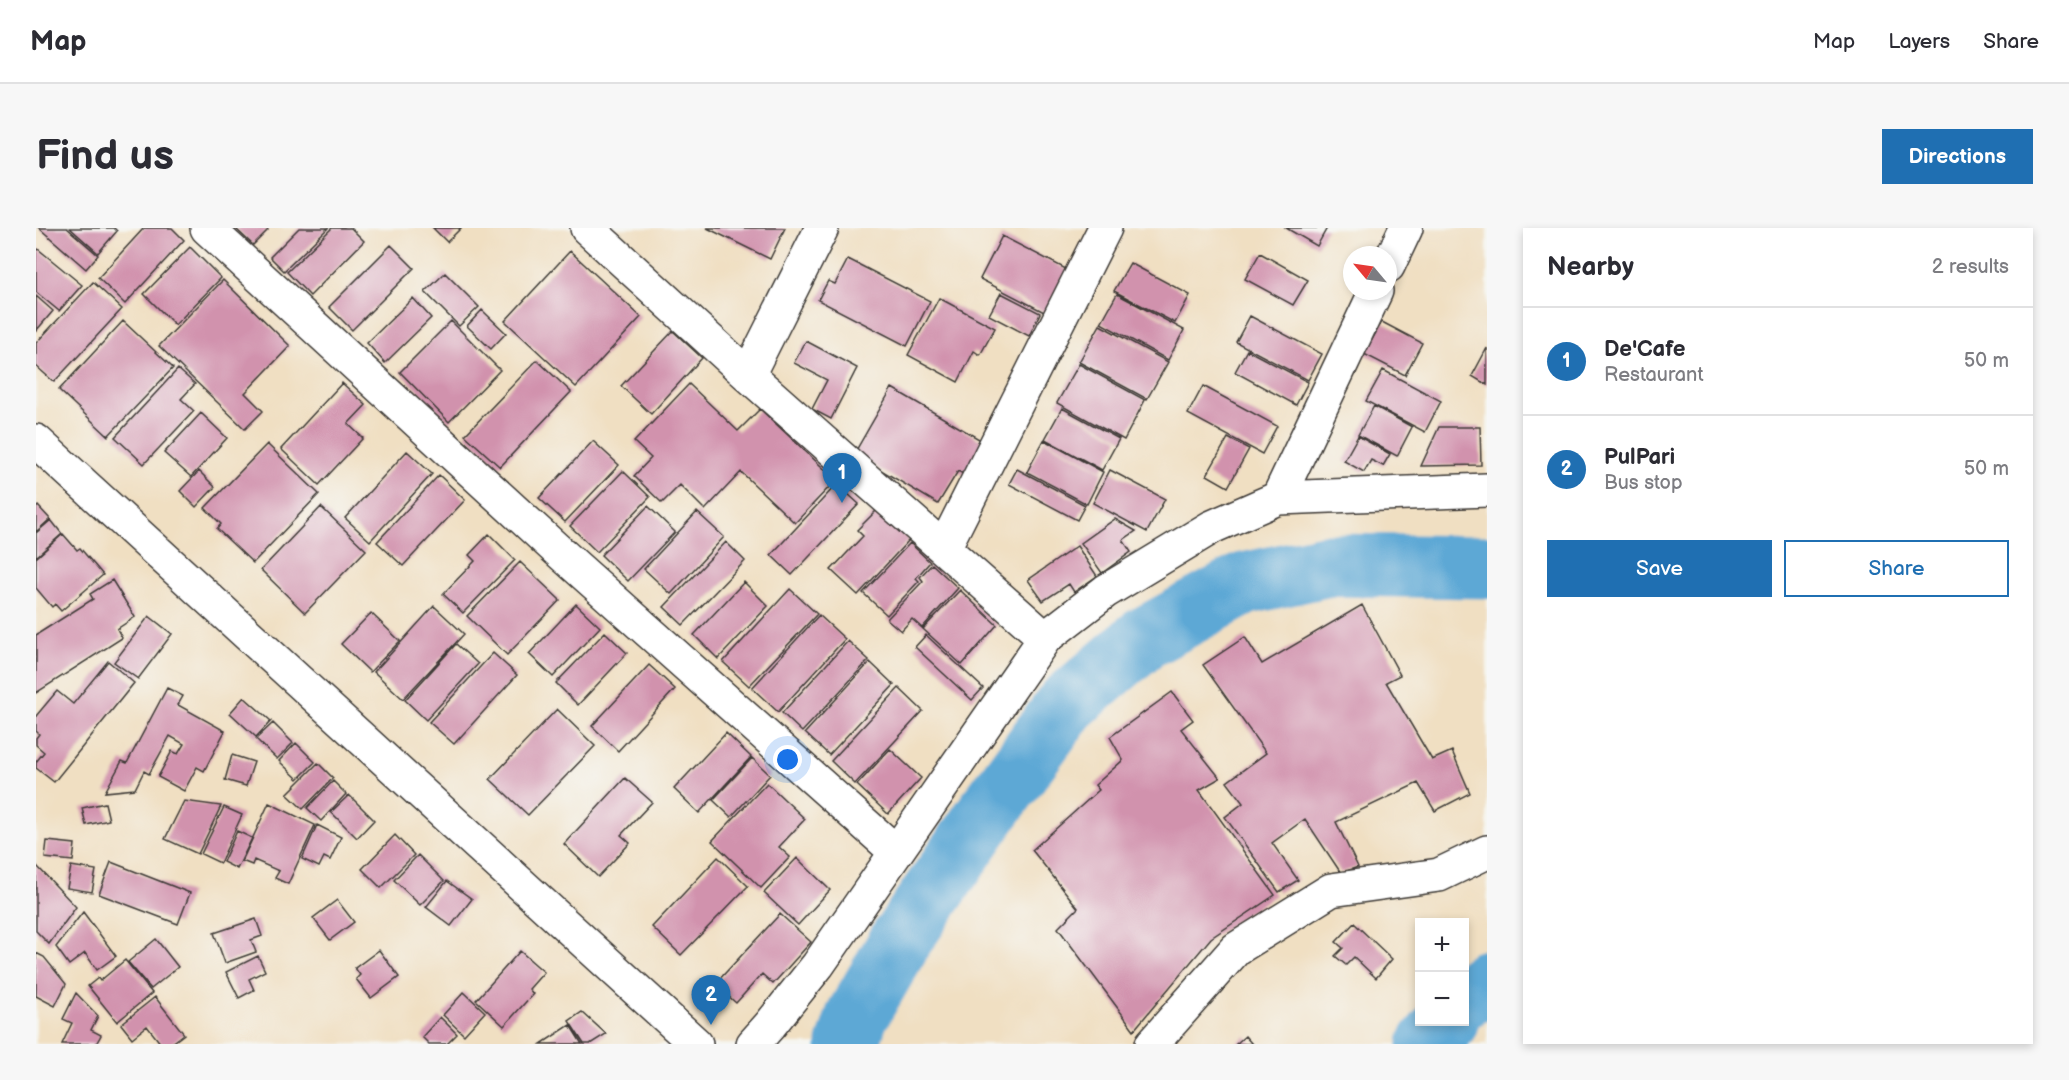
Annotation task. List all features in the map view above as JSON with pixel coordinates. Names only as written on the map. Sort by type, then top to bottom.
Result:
[{"type":"street","points":[[207,228],[546,540],[895,851]]},
{"type":"street","points":[[587,228],[748,375],[1044,638]]},
{"type":"street","points":[[748,375],[822,228]]},
{"type":"street","points":[[944,548],[1105,228]]},
{"type":"street","points":[[1397,247],[1406,228]]},
{"type":"street","points":[[1278,498],[1372,300]]},
{"type":"street","points":[[36,441],[696,1044]]},
{"type":"street","points":[[753,1044],[818,965],[1044,638],[1106,591],[1212,527],[1278,498],[1487,490]]},
{"type":"street","points":[[1152,1044],[1236,949],[1330,890],[1438,875],[1487,852]]},
{"type":"building","points":[[39,228],[67,228],[98,255],[86,269]]},
{"type":"building","points":[[70,228],[114,228],[117,231],[98,253]]},
{"type":"building","points":[[144,228],[172,228],[184,240],[125,304],[98,278]]},
{"type":"building","points":[[235,228],[266,228],[268,230],[253,245]]},
{"type":"building","points":[[299,228],[328,228],[284,271],[270,257]]},
{"type":"building","points":[[332,228],[351,228],[364,241],[310,296],[287,272]]},
{"type":"building","points":[[433,228],[461,228],[447,242]]},
{"type":"building","points":[[707,228],[785,228],[770,259]]},
{"type":"building","points":[[1286,228],[1327,228],[1317,246]]},
{"type":"building","points":[[1002,236],[1068,270],[1046,313],[980,279]]},
{"type":"building","points":[[391,245],[414,268],[352,330],[329,307]]},
{"type":"building","points":[[190,247],[221,278],[175,325],[144,294]]},
{"type":"building","points":[[38,249],[82,285],[59,311],[36,292],[36,251]]},
{"type":"building","points":[[570,251],[641,317],[576,387],[505,321]]},
{"type":"building","points":[[1260,253],[1308,280],[1293,305],[1245,279]]},
{"type":"building","points":[[848,259],[930,301],[907,346],[818,300],[828,281],[835,284]]},
{"type":"building","points":[[1130,263],[1190,295],[1175,323],[1114,291]]},
{"type":"building","points":[[445,273],[479,307],[459,326],[425,292]]},
{"type":"building","points":[[223,280],[290,346],[245,393],[263,411],[245,429],[159,346]]},
{"type":"building","points":[[93,282],[122,309],[54,382],[36,366],[36,343]]},
{"type":"building","points":[[1001,293],[1040,313],[1029,336],[989,315]]},
{"type":"building","points":[[1117,294],[1184,330],[1168,360],[1101,323]]},
{"type":"building","points":[[36,296],[53,311],[36,331]]},
{"type":"building","points":[[413,298],[431,318],[385,363],[367,343]]},
{"type":"building","points":[[939,298],[995,328],[980,355],[974,351],[958,382],[908,355]]},
{"type":"building","points":[[482,310],[506,333],[491,349],[467,326]]},
{"type":"building","points":[[1250,316],[1322,354],[1308,380],[1236,342]]},
{"type":"building","points":[[123,321],[173,368],[108,436],[59,390]]},
{"type":"building","points":[[451,321],[500,370],[449,422],[400,372]]},
{"type":"building","points":[[1382,322],[1422,343],[1405,375],[1364,354]]},
{"type":"building","points":[[1100,325],[1168,362],[1147,399],[1079,362]]},
{"type":"building","points":[[673,331],[702,358],[651,414],[621,386]]},
{"type":"building","points":[[806,341],[857,368],[831,419],[812,409],[827,380],[794,363]]},
{"type":"building","points":[[1487,348],[1487,385],[1472,376]]},
{"type":"building","points":[[1247,350],[1308,382],[1296,405],[1235,372]]},
{"type":"building","points":[[537,360],[571,392],[500,467],[465,435]]},
{"type":"building","points":[[1079,364],[1145,400],[1124,440],[1057,403]]},
{"type":"building","points":[[178,369],[195,384],[181,399],[194,411],[144,464],[115,437]]},
{"type":"building","points":[[1383,370],[1441,401],[1425,432],[1366,401]]},
{"type":"building","points":[[342,383],[366,405],[348,424],[363,438],[319,485],[281,449]]},
{"type":"building","points":[[689,384],[738,431],[760,409],[836,480],[795,523],[741,472],[705,510],[680,485],[662,503],[634,476],[651,458],[634,442]]},
{"type":"building","points":[[1203,386],[1277,426],[1262,454],[1188,414]]},
{"type":"building","points":[[892,388],[991,446],[972,479],[958,471],[938,504],[854,454]]},
{"type":"building","points":[[1374,406],[1412,427],[1397,456],[1358,435]]},
{"type":"building","points":[[1062,408],[1119,439],[1102,470],[1045,439]]},
{"type":"building","points":[[201,413],[227,438],[191,477],[164,453]]},
{"type":"building","points":[[1439,427],[1480,427],[1481,465],[1421,466]]},
{"type":"building","points":[[1358,436],[1390,454],[1383,466],[1371,460],[1364,472],[1344,461]]},
{"type":"building","points":[[1228,438],[1249,449],[1228,487],[1207,475]]},
{"type":"building","points":[[1044,440],[1103,472],[1087,504],[1027,472]]},
{"type":"building","points":[[593,441],[619,465],[565,522],[539,498]]},
{"type":"building","points":[[267,444],[319,494],[253,563],[217,529],[221,524],[205,508]]},
{"type":"building","points":[[407,451],[432,474],[370,541],[345,518]]},
{"type":"building","points":[[1017,469],[1085,505],[1077,520],[1009,484]]},
{"type":"building","points":[[1110,470],[1165,499],[1147,532],[1093,503]]},
{"type":"building","points":[[199,471],[215,487],[196,507],[180,491]]},
{"type":"building","points":[[623,471],[650,497],[597,552],[570,526]]},
{"type":"building","points":[[439,475],[465,500],[403,566],[377,542]]},
{"type":"building","points":[[837,484],[859,504],[792,575],[771,555]]},
{"type":"building","points":[[38,506],[50,519],[36,532],[36,508]]},
{"type":"building","points":[[648,506],[675,532],[628,581],[601,555]]},
{"type":"building","points":[[321,507],[366,550],[305,613],[261,570]]},
{"type":"building","points":[[877,510],[909,540],[858,595],[831,570],[863,536],[857,530]]},
{"type":"building","points":[[697,512],[724,537],[671,594],[644,569]]},
{"type":"building","points":[[1115,519],[1136,531],[1123,540],[1131,552],[1102,573],[1081,543]]},
{"type":"building","points":[[51,520],[62,534],[36,557],[36,533]]},
{"type":"building","points":[[63,534],[77,550],[80,548],[103,575],[61,611],[55,604],[52,607],[36,588],[36,558]]},
{"type":"building","points":[[489,534],[515,560],[463,613],[443,594],[475,561],[469,555]]},
{"type":"building","points":[[726,542],[745,561],[683,625],[664,607]]},
{"type":"building","points":[[910,543],[930,562],[916,578],[919,581],[887,615],[863,593]]},
{"type":"building","points":[[1077,546],[1097,576],[1074,592],[1069,584],[1043,601],[1028,580]]},
{"type":"building","points":[[520,562],[560,600],[507,655],[467,616]]},
{"type":"building","points":[[932,564],[958,588],[922,628],[912,619],[901,631],[887,619],[923,581],[920,577]]},
{"type":"building","points":[[112,580],[135,617],[117,629],[122,638],[36,693],[36,635],[93,599],[90,594]]},
{"type":"building","points":[[744,582],[768,606],[718,659],[694,635]]},
{"type":"building","points":[[790,589],[817,614],[749,686],[723,662]]},
{"type":"building","points":[[960,590],[997,625],[962,665],[923,629]]},
{"type":"building","points":[[576,604],[600,627],[553,677],[529,654]]},
{"type":"building","points":[[1362,605],[1400,675],[1386,682],[1432,760],[1452,751],[1470,793],[1435,811],[1418,783],[1336,822],[1358,867],[1341,873],[1305,819],[1272,843],[1298,880],[1279,892],[1225,817],[1243,803],[1227,782],[1266,753],[1203,665],[1245,637],[1262,664]]},
{"type":"building","points":[[434,606],[464,634],[403,699],[374,672]]},
{"type":"building","points":[[371,613],[400,641],[370,672],[341,644]]},
{"type":"building","points":[[819,615],[845,639],[778,712],[752,688]]},
{"type":"building","points":[[149,616],[172,634],[138,679],[114,662]]},
{"type":"building","points":[[605,632],[627,653],[578,705],[556,683]]},
{"type":"building","points":[[926,635],[983,688],[972,700],[915,647]]},
{"type":"building","points":[[848,641],[869,660],[802,732],[782,713]]},
{"type":"building","points":[[456,644],[478,664],[426,720],[405,700]]},
{"type":"building","points":[[493,653],[517,675],[454,744],[429,722]]},
{"type":"building","points":[[108,661],[134,683],[54,782],[36,768],[36,762],[44,752],[36,745],[36,738],[39,734],[36,731],[36,716],[57,691],[73,704]]},
{"type":"building","points":[[870,662],[894,685],[829,755],[805,733]]},
{"type":"building","points":[[649,665],[675,689],[618,751],[592,726]]},
{"type":"building","points":[[167,688],[183,696],[178,705],[225,731],[204,771],[197,767],[184,791],[158,777],[172,751],[178,754],[184,744],[170,736],[149,774],[144,771],[135,789],[105,792],[122,761],[127,763]]},
{"type":"building","points":[[899,688],[923,711],[855,784],[831,761]]},
{"type":"building","points":[[1172,692],[1193,720],[1181,729],[1220,778],[1199,790],[1275,895],[1211,938],[1134,1030],[1058,928],[1078,908],[1032,850],[1099,790],[1095,785],[1123,760],[1110,737]]},
{"type":"building","points":[[244,697],[271,721],[256,737],[230,713]]},
{"type":"building","points":[[557,709],[595,746],[528,815],[490,779]]},
{"type":"building","points":[[273,723],[293,743],[277,759],[256,739]]},
{"type":"building","points":[[726,733],[751,757],[699,813],[674,789]]},
{"type":"building","points":[[296,743],[315,762],[298,779],[279,761]]},
{"type":"building","points":[[890,749],[921,778],[888,814],[857,785]]},
{"type":"building","points":[[232,755],[254,762],[246,786],[225,780]]},
{"type":"building","points":[[752,758],[770,775],[731,817],[713,800]]},
{"type":"building","points":[[318,763],[333,778],[303,809],[287,794]]},
{"type":"building","points":[[625,778],[652,802],[621,835],[630,843],[598,877],[564,844]]},
{"type":"building","points":[[333,781],[346,794],[321,821],[307,808]]},
{"type":"building","points":[[767,783],[805,819],[779,847],[790,857],[761,888],[712,841]]},
{"type":"building","points":[[349,795],[374,820],[357,838],[331,812]]},
{"type":"building","points":[[184,801],[221,806],[198,854],[165,839]]},
{"type":"building","points":[[105,803],[109,820],[86,825],[82,808]]},
{"type":"building","points":[[269,803],[315,825],[288,884],[275,878],[279,871],[254,860],[252,865],[242,861]]},
{"type":"building","points":[[224,807],[242,815],[220,863],[201,854]]},
{"type":"building","points":[[317,825],[341,837],[330,860],[324,857],[319,867],[302,859]]},
{"type":"building","points":[[237,831],[252,838],[237,869],[223,862]]},
{"type":"building","points":[[395,835],[414,855],[381,888],[362,869]]},
{"type":"building","points":[[47,841],[75,844],[73,861],[45,858]]},
{"type":"building","points":[[418,855],[444,881],[420,905],[394,880]]},
{"type":"building","points":[[718,857],[748,886],[681,955],[652,927]]},
{"type":"building","points":[[797,858],[830,890],[798,925],[764,893]]},
{"type":"building","points":[[111,862],[190,893],[178,924],[99,894]]},
{"type":"building","points":[[36,865],[76,907],[49,944],[36,931]]},
{"type":"building","points":[[71,866],[96,870],[92,892],[67,888]]},
{"type":"building","points":[[447,881],[472,899],[451,926],[426,907]]},
{"type":"building","points":[[337,900],[354,922],[330,940],[313,918]]},
{"type":"building","points":[[83,912],[116,956],[97,970],[85,953],[69,965],[56,947]]},
{"type":"building","points":[[780,914],[811,942],[773,984],[762,974],[736,1003],[715,984]]},
{"type":"building","points":[[256,919],[262,936],[251,940],[256,952],[225,963],[214,933]]},
{"type":"building","points":[[1354,923],[1392,959],[1376,978],[1354,957],[1346,965],[1335,956],[1343,948],[1336,942]]},
{"type":"building","points":[[156,939],[178,967],[151,989],[128,962]]},
{"type":"building","points":[[379,950],[399,977],[371,998],[356,979],[360,975],[355,968]]},
{"type":"building","points":[[520,951],[544,972],[529,989],[533,994],[504,1026],[476,1000]]},
{"type":"building","points":[[36,953],[44,957],[66,984],[55,1006],[36,996]]},
{"type":"building","points":[[258,956],[265,971],[249,979],[254,990],[239,998],[226,972]]},
{"type":"building","points":[[125,960],[152,993],[117,1022],[88,986],[98,978],[100,981]]},
{"type":"building","points":[[464,992],[485,1012],[464,1035],[443,1015]]},
{"type":"building","points":[[76,993],[98,1016],[91,1030],[101,1035],[96,1044],[62,1044],[72,1023],[63,1019]]},
{"type":"building","points":[[155,997],[184,1034],[171,1044],[161,1044],[147,1026],[132,1038],[121,1024]]},
{"type":"building","points":[[582,1012],[606,1034],[590,1044],[584,1044],[569,1021]]},
{"type":"building","points":[[440,1017],[457,1034],[447,1044],[429,1044],[422,1037]]},
{"type":"building","points":[[570,1025],[582,1044],[541,1044]]},
{"type":"building","points":[[1245,1036],[1252,1044],[1236,1044]]},
{"type":"waterway","points":[[848,1044],[857,1016],[902,938],[991,808],[1067,704],[1143,639],[1244,584],[1329,565],[1487,567]]},
{"type":"waterway","points":[[1469,994],[1487,981]]},
{"type":"waterway","points":[[1429,1044],[1444,1026]]},
{"type":"place","name":"De'Cafe","points":[[842,503]]},
{"type":"place","name":"PulPari","points":[[711,1025]]}]
